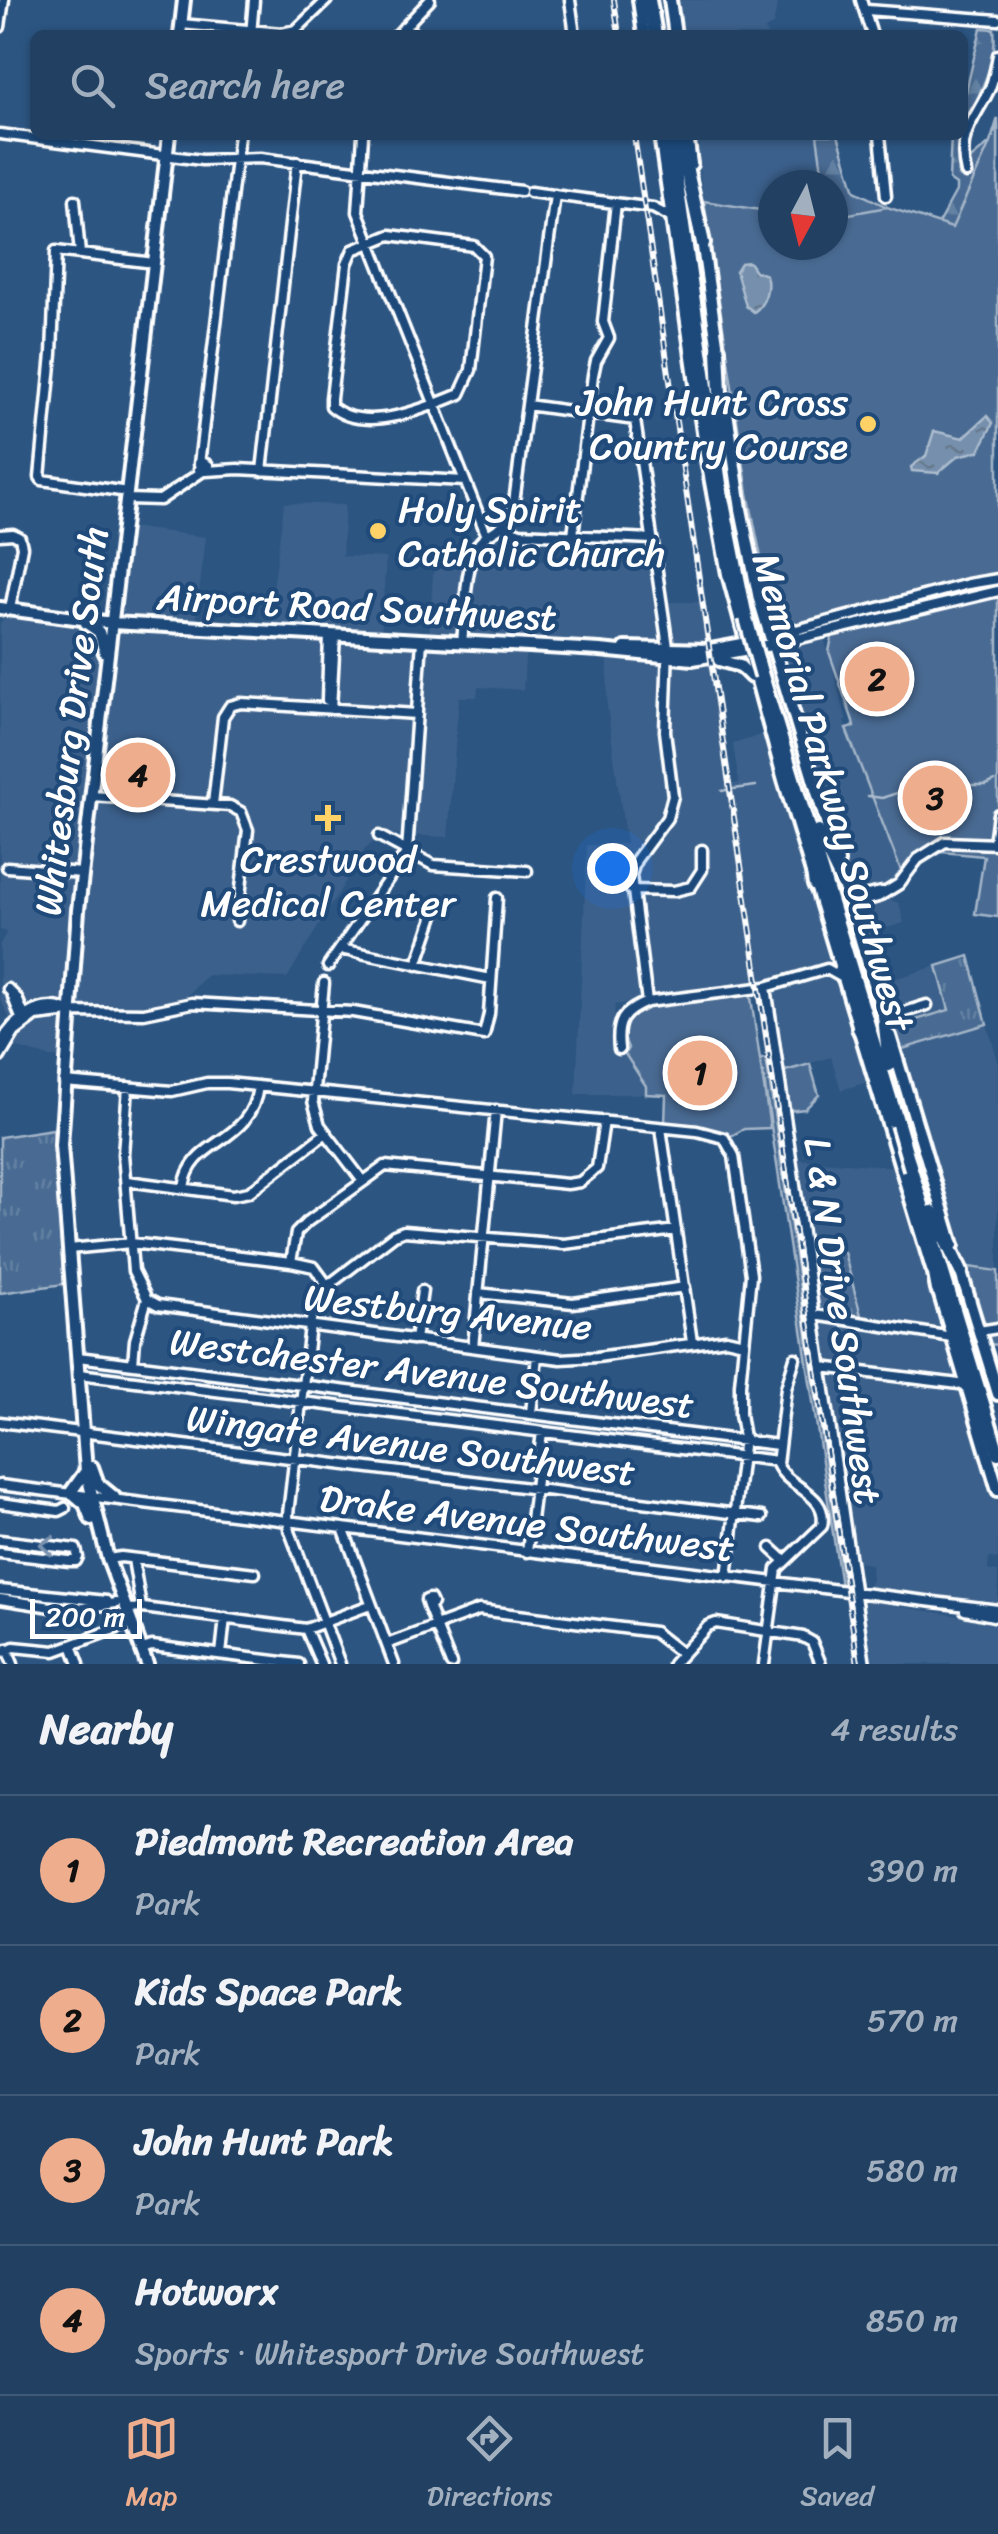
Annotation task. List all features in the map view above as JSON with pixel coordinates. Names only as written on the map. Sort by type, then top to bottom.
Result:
[{"type":"highway","points":[[656,30],[658,3]]},
{"type":"highway","points":[[679,140],[703,243]]},
{"type":"highway","name":"Memorial Parkway Southwest","points":[[679,140],[726,522],[751,617]]},
{"type":"highway","name":"Memorial Parkway Southwest","points":[[679,140],[758,663],[903,1127],[998,1453]]},
{"type":"highway","points":[[689,332],[712,423]]},
{"type":"highway","points":[[718,350],[722,437]]},
{"type":"highway","name":"Memorial Parkway Southwest","points":[[758,663],[817,830],[887,1075]]},
{"type":"highway","points":[[801,803],[816,885]]},
{"type":"highway","points":[[817,830],[848,897]]},
{"type":"highway","points":[[886,1016],[887,1075]]},
{"type":"highway","points":[[858,1028],[887,1075]]},
{"type":"highway","name":"Memorial Parkway Southwest","points":[[914,1165],[932,1212],[998,1436]]},
{"type":"highway","points":[[932,1212],[961,1272]]},
{"type":"highway","points":[[930,1230],[938,1290]]},
{"type":"main road","points":[[181,30],[184,0]]},
{"type":"main road","points":[[639,0],[643,30]]},
{"type":"main road","points":[[658,3],[672,30]]},
{"type":"main road","name":"Whitesburg Drive South","points":[[148,1664],[108,1559],[86,1471],[62,1164],[64,1082],[82,873],[168,140]]},
{"type":"main road","points":[[661,140],[716,519],[751,617],[770,641],[758,663],[848,897],[886,1016],[903,1127]]},
{"type":"main road","points":[[703,243],[741,509],[762,700]]},
{"type":"main road","points":[[114,607],[118,616],[132,624]]},
{"type":"main road","name":"Airport Road Southwest","points":[[5,609],[112,623],[462,643],[668,653],[724,648],[758,663]]},
{"type":"main road","points":[[724,648],[751,617]]},
{"type":"main road","points":[[81,619],[98,631],[107,665]]},
{"type":"main road","name":"Airport Road Southwest","points":[[758,663],[770,641]]},
{"type":"main road","name":"Airport Road Southwest","points":[[668,653],[758,663]]},
{"type":"main road","points":[[693,658],[740,666],[751,677],[762,700],[858,1028],[903,1127]]},
{"type":"main road","points":[[914,1165],[961,1272],[998,1394]]},
{"type":"main road","points":[[914,1165],[938,1290],[998,1490]]},
{"type":"main road","points":[[84,1450],[98,1484],[116,1498],[108,1505],[99,1527],[92,1522],[85,1504],[70,1492],[86,1471]]},
{"type":"street","points":[[0,27],[4,0]]},
{"type":"street","points":[[251,30],[254,0]]},
{"type":"street","points":[[299,30],[327,0]]},
{"type":"street","points":[[402,30],[430,0]]},
{"type":"street","points":[[570,0],[575,30]]},
{"type":"street","points":[[861,0],[871,30]]},
{"type":"street","points":[[866,10],[998,20]]},
{"type":"street","points":[[968,122],[990,88],[998,55]]},
{"type":"street","points":[[0,134],[30,138]]},
{"type":"street","points":[[45,140],[166,156],[296,162],[653,208],[672,218]]},
{"type":"street","points":[[154,264],[56,251],[42,480],[160,500],[205,466],[239,140]]},
{"type":"street","points":[[362,140],[356,201],[434,405],[490,535]]},
{"type":"street","points":[[880,140],[886,196]]},
{"type":"street","points":[[966,140],[966,172]]},
{"type":"street","points":[[262,471],[296,162]]},
{"type":"street","points":[[653,208],[668,194]]},
{"type":"street","points":[[462,643],[472,560],[490,535],[504,527],[511,513],[555,195]]},
{"type":"street","points":[[75,200],[80,254]]},
{"type":"street","points":[[573,535],[596,361],[608,343],[603,322],[616,203]]},
{"type":"street","points":[[390,235],[474,246],[484,256],[466,385],[460,394],[394,418],[338,412],[332,406],[346,264],[353,250],[370,242],[390,235]]},
{"type":"street","points":[[527,405],[635,420],[668,653],[665,740],[673,800],[668,818],[636,860],[631,890],[647,1002]]},
{"type":"street","points":[[205,466],[465,481]]},
{"type":"street","points":[[511,513],[520,533]]},
{"type":"street","points":[[504,527],[520,533]]},
{"type":"street","points":[[0,535],[14,534],[20,538],[22,547],[5,609]]},
{"type":"street","points":[[490,535],[652,539]]},
{"type":"street","name":"Airport Road Southwest","points":[[770,641],[968,584],[998,579]]},
{"type":"street","points":[[968,584],[998,590]]},
{"type":"street","name":"Airport Road Southwest","points":[[770,641],[790,641],[998,590]]},
{"type":"street","points":[[751,617],[799,630]]},
{"type":"street","points":[[817,634],[828,642],[832,630]]},
{"type":"street","points":[[329,708],[332,635]]},
{"type":"street","points":[[328,966],[408,852],[422,640]]},
{"type":"street","points":[[758,663],[790,641]]},
{"type":"street","points":[[213,804],[227,709],[238,704],[417,714]]},
{"type":"street","points":[[92,796],[236,808],[248,825],[237,921]]},
{"type":"street","points":[[848,897],[878,896],[899,884],[934,846],[958,840],[996,843],[998,814]]},
{"type":"street","points":[[379,836],[434,865],[527,870]]},
{"type":"street","points":[[631,890],[674,891],[690,886],[702,870],[702,850]]},
{"type":"street","points":[[7,867],[82,873]]},
{"type":"street","points":[[0,1044],[25,1018],[51,1008],[70,1012],[148,1013],[192,1003],[353,1012],[484,1034],[497,898]]},
{"type":"street","points":[[417,965],[435,912]]},
{"type":"street","points":[[340,949],[491,979]]},
{"type":"street","points":[[827,969],[836,951]]},
{"type":"street","points":[[619,1049],[617,1031],[623,1016],[647,1002],[780,984],[827,969],[844,978]]},
{"type":"street","points":[[324,983],[314,1111],[362,1180]]},
{"type":"street","points":[[769,1006],[780,984]]},
{"type":"street","name":"L & N Drive Southwest","points":[[766,986],[865,1664]]},
{"type":"street","points":[[10,993],[25,1018]]},
{"type":"street","points":[[886,1016],[927,1005]]},
{"type":"street","points":[[0,1057],[25,1018]]},
{"type":"street","points":[[64,1082],[185,1090],[216,1082],[604,1121],[724,1138],[733,1154],[750,1258],[740,1399],[744,1441],[727,1577]]},
{"type":"street","points":[[184,1188],[190,1166],[252,1114],[258,1086]]},
{"type":"street","points":[[128,1087],[123,1154],[133,1271],[147,1299],[133,1363]]},
{"type":"street","points":[[472,1347],[496,1110]]},
{"type":"street","points":[[290,1262],[296,1234],[385,1166],[567,1184],[580,1182],[600,1162],[604,1121]]},
{"type":"street","points":[[661,1128],[692,1342]]},
{"type":"street","points":[[127,1181],[233,1195],[249,1192],[326,1133]]},
{"type":"street","points":[[337,1663],[288,1520],[310,1326],[314,1304],[328,1286],[404,1231],[564,1244],[676,1230]]},
{"type":"street","points":[[69,1250],[131,1243],[290,1262],[314,1267],[328,1286]]},
{"type":"street","points":[[478,1293],[573,1303],[685,1287]]},
{"type":"street","points":[[415,1340],[422,1291]]},
{"type":"street","name":"Westburg Avenue","points":[[147,1299],[168,1308],[577,1359],[692,1342],[726,1339],[744,1343]]},
{"type":"street","points":[[932,1334],[944,1313]]},
{"type":"street","points":[[815,1316],[952,1337]]},
{"type":"street","points":[[979,1331],[998,1328]]},
{"type":"street","name":"Westchester Avenue Southwest","points":[[78,1356],[778,1445]]},
{"type":"street","points":[[531,1413],[537,1356]]},
{"type":"street","points":[[764,1664],[778,1569],[822,1526],[824,1516],[816,1498],[782,1475],[777,1461],[786,1388],[795,1358]]},
{"type":"street","points":[[822,1367],[966,1386]]},
{"type":"street","name":"Westchester Avenue Southwest","points":[[79,1374],[777,1461]]},
{"type":"street","name":"Wingate Avenue Southwest","points":[[0,1422],[762,1517]]},
{"type":"street","points":[[528,1552],[542,1432]]},
{"type":"street","name":"Drake Avenue Southwest","points":[[0,1485],[998,1614]]},
{"type":"street","points":[[0,1502],[59,1511],[65,1508]]},
{"type":"street","points":[[344,1528],[394,1664]]},
{"type":"street","points":[[0,1540],[76,1549],[78,1556],[68,1560],[0,1553]]},
{"type":"street","points":[[771,1548],[784,1560]]},
{"type":"street","points":[[108,1559],[255,1574]]},
{"type":"street","points":[[133,1559],[141,1608]]},
{"type":"street","points":[[0,1590],[116,1603],[72,1610],[0,1599]]},
{"type":"street","points":[[126,1608],[306,1628],[370,1605]]},
{"type":"street","points":[[428,1606],[451,1664]]},
{"type":"street","points":[[386,1644],[479,1610],[654,1632],[682,1654]]},
{"type":"street","points":[[221,1654],[224,1618]]},
{"type":"street","points":[[14,1664],[4,1651],[25,1648],[45,1652],[132,1623]]},
{"type":"street","points":[[673,1664],[708,1626],[716,1623],[796,1635],[812,1642],[821,1664]]},
{"type":"street","points":[[306,1628],[321,1664]]},
{"type":"street","points":[[72,1645],[79,1664]]},
{"type":"street","points":[[142,1649],[152,1646],[299,1664]]},
{"type":"shaded area","points":[[673,0],[778,1],[773,25],[765,30],[677,30]]},
{"type":"shaded area","points":[[695,140],[818,140],[822,170],[758,170],[758,210],[704,201]]},
{"type":"shaded area","points":[[284,503],[345,505],[342,556],[386,558],[381,634],[526,646],[523,690],[478,687],[477,697],[459,697],[448,837],[384,834],[365,849],[287,978],[207,975],[184,999],[149,1008],[70,1012],[66,1057],[49,1057],[11,1046],[18,1034],[0,999],[0,944],[7,932],[0,930],[0,624],[10,609],[108,624],[122,526],[206,537],[195,624],[268,629]]},
{"type":"shaded area","points":[[685,503],[692,503],[712,647],[706,647],[708,662],[714,663],[732,784],[739,783],[733,744],[767,733],[832,956],[826,966],[810,972],[615,1005],[612,1051],[625,1054],[646,1086],[646,1094],[576,1094],[587,845],[626,844],[607,705],[608,660],[676,665],[666,602],[700,602]]},
{"type":"shaded area","points":[[477,557],[653,565],[665,645],[468,634]]},
{"type":"shaded area","points":[[434,560],[465,563],[456,637],[429,637]]},
{"type":"shaded area","points":[[816,637],[825,641],[846,729],[903,876],[892,892],[854,902],[781,664],[793,643]]},
{"type":"shaded area","points":[[887,899],[899,903],[904,923],[862,935],[855,909]]},
{"type":"shaded area","points":[[937,966],[950,1010],[890,1028],[877,984]]},
{"type":"shaded area","points":[[825,974],[838,977],[871,1081],[841,1090],[831,1057],[782,1072],[795,1159],[897,1167],[998,1499],[998,1559],[989,1558],[988,1570],[998,1572],[998,1607],[867,1589],[872,1580],[871,1564],[855,1562],[858,1588],[844,1586],[757,990]]},
{"type":"shaded area","points":[[987,1024],[998,1061],[998,1271],[963,1268],[896,1051]]},
{"type":"shaded area","points":[[859,1600],[998,1622],[998,1664],[869,1664]]},
{"type":"green space","points":[[981,28],[994,29],[987,76],[968,124],[968,83]]},
{"type":"green space","points":[[998,118],[998,195],[950,234],[934,231],[956,191],[956,185],[949,180],[951,140],[964,140],[958,176],[974,178],[967,162],[990,143]]},
{"type":"green space","name":"John Hunt Cross Country Course","points":[[998,125],[998,576],[793,627],[774,622],[748,493],[704,201],[758,210],[758,260],[848,260],[848,214],[887,207],[952,228]]},
{"type":"green space","points":[[818,140],[840,140],[855,191],[887,207],[848,221],[848,170],[822,170]]},
{"type":"green space","points":[[998,596],[998,917],[975,914],[984,856],[942,852],[903,876],[846,729],[854,727],[853,721],[829,652],[833,632]]},
{"type":"green space","points":[[969,956],[987,1024],[896,1051],[890,1028],[949,1010],[937,966]]},
{"type":"green space","points":[[750,991],[770,1128],[744,1129],[727,1138],[705,1129],[665,1125],[666,1095],[646,1094],[646,1086],[625,1054],[628,1048],[621,1031],[626,1017],[641,1008]]},
{"type":"green space","points":[[766,1058],[844,1586],[763,1073],[664,1083]]},
{"type":"green space","points":[[810,1064],[819,1095],[805,1109],[787,1111],[782,1072]]},
{"type":"green space","points":[[53,1129],[64,1284],[0,1293],[0,1137]]},
{"type":"green space","points":[[808,1247],[844,1252],[862,1319],[817,1312]]},
{"type":"green space","points":[[960,1269],[998,1271],[998,1345],[982,1343]]},
{"type":"water","points":[[749,262],[767,280],[764,300],[754,312],[746,306],[736,271],[741,263]]},
{"type":"water","points":[[987,416],[993,423],[979,451],[958,456],[938,473],[912,471],[911,467],[926,456],[934,431],[963,438]]},
{"type":"waterway","points":[[868,796],[882,798],[921,785],[986,785],[995,781]]},
{"type":"waterway","points":[[734,789],[756,786]]},
{"type":"waterway","points":[[722,791],[727,790]]},
{"type":"railway","points":[[614,0],[618,30]]},
{"type":"railway","points":[[635,140],[858,1664]]},
{"type":"place","name":"John Hunt Cross Country Course","points":[[868,424]]},
{"type":"place","name":"Holy Spirit Catholic Church","points":[[378,531]]},
{"type":"place","name":"Kids Space Park","points":[[877,679]]},
{"type":"place","name":"Hotworx","points":[[138,775]]},
{"type":"place","name":"John Hunt Park","points":[[935,798]]},
{"type":"place","name":"Crestwood Medical Center","points":[[328,818]]},
{"type":"place","name":"Piedmont Recreation Area","points":[[700,1073]]}]
